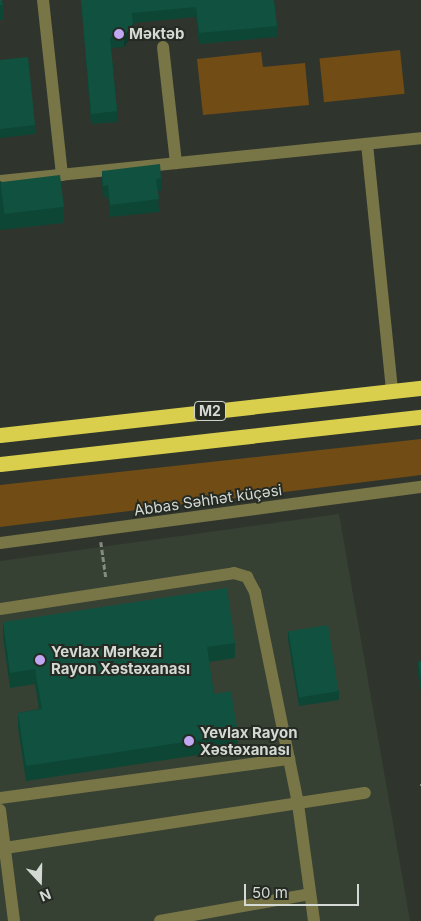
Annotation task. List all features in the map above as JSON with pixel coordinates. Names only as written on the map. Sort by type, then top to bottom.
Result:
[{"type":"highway","name":"M2","points":[[0,435],[421,388]]},
{"type":"highway","name":"M2","points":[[0,464],[421,417]]},
{"type":"street","points":[[43,0],[62,175]]},
{"type":"street","points":[[164,47],[176,163]]},
{"type":"street","points":[[0,181],[421,138]]},
{"type":"street","points":[[367,144],[392,391]]},
{"type":"street","name":"Abbas Səhhət küçəsi","points":[[0,544],[421,487]]},
{"type":"street","points":[[0,609],[234,573],[247,577],[255,592],[298,804],[314,921]]},
{"type":"street","points":[[0,798],[289,759]]},
{"type":"street","points":[[5,848],[365,793]]},
{"type":"street","points":[[0,810],[14,921]]},
{"type":"street","points":[[160,921],[310,894]]},
{"type":"path","points":[[100,531],[107,594]]},
{"type":"shaded area","points":[[400,50],[405,94],[324,102],[319,58]]},
{"type":"shaded area","points":[[261,52],[263,67],[305,63],[309,105],[203,115],[197,59]]},
{"type":"shaded area","points":[[421,439],[421,475],[0,527],[0,485]]},
{"type":"shaded area","name":"Yevlax Rayon Xəstəxanası","points":[[339,514],[410,921],[0,921],[0,561]]},
{"type":"building","points":[[81,0],[274,0],[277,26],[199,33],[196,7],[132,13],[133,24],[124,36],[110,37],[117,111],[91,114]]},
{"type":"building","points":[[28,57],[35,125],[0,129],[0,60]]},
{"type":"building","points":[[160,164],[161,178],[156,179],[159,199],[110,205],[108,185],[103,186],[102,171]]},
{"type":"building","points":[[60,175],[64,207],[4,214],[0,182]]},
{"type":"building","points":[[227,588],[235,643],[207,647],[214,694],[231,691],[238,734],[26,766],[18,713],[42,709],[35,669],[10,673],[3,622]]},
{"type":"building","points":[[328,625],[338,691],[299,697],[288,631]]},
{"type":"building","points":[[421,661],[421,679],[418,662]]},
{"type":"place","name":"Məktəb","points":[[119,34]]},
{"type":"place","name":"Yevlax Mərkəzi Rayon Xəstəxanası","points":[[40,660]]},
{"type":"place","name":"Yevlax Rayon Xəstəxanası","points":[[189,741]]}]
